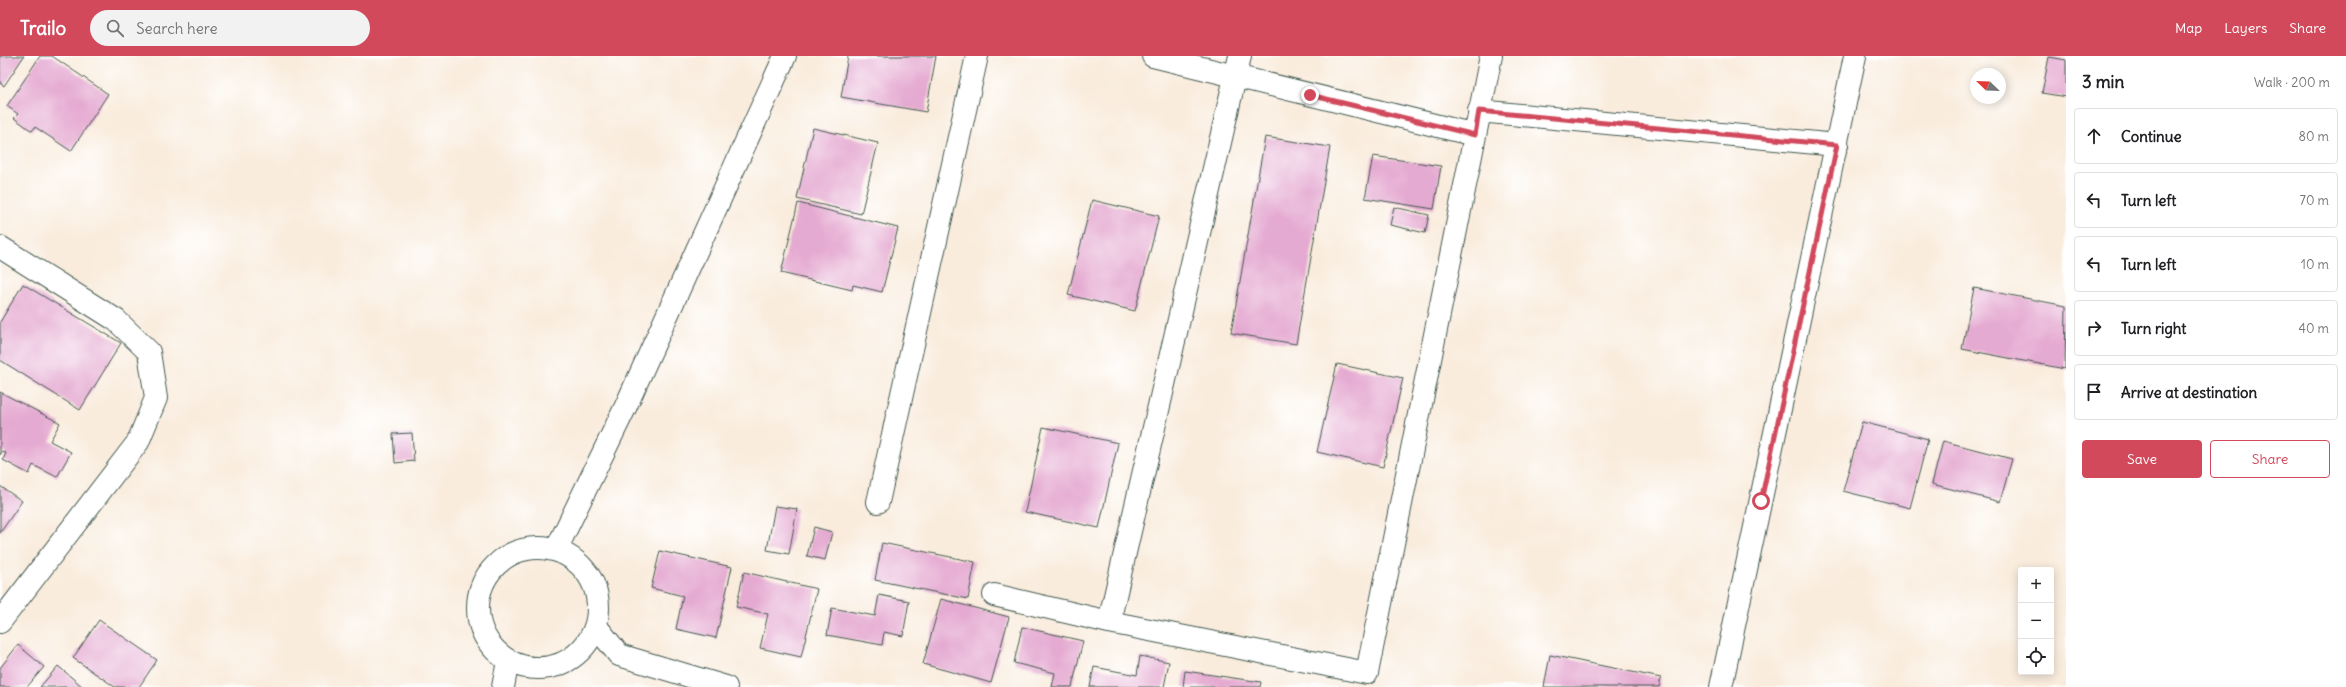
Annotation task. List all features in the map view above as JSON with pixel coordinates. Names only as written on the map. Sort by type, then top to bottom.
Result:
[{"type":"street","points":[[556,550],[625,408],[785,56]]},
{"type":"street","points":[[878,502],[977,56]]},
{"type":"street","points":[[1153,56],[1475,135]]},
{"type":"street","points":[[1109,622],[1240,56]]},
{"type":"street","points":[[994,594],[1109,622],[1367,673],[1491,56]]},
{"type":"street","points":[[1721,687],[1855,56]]},
{"type":"street","points":[[1479,111],[1837,145]]},
{"type":"street","points":[[0,247],[116,320],[149,352],[156,398],[138,442],[0,622]]},
{"type":"street","points":[[532,547],[556,550],[571,557],[589,575],[598,600],[596,626],[582,649],[560,664],[534,669],[508,661],[489,645],[479,621],[478,596],[488,573],[507,555],[532,547]]},
{"type":"street","points":[[596,626],[619,655],[726,687]]},
{"type":"street","points":[[503,687],[508,661]]},
{"type":"building","points":[[0,56],[24,56],[4,86],[0,83]]},
{"type":"building","points":[[40,56],[52,56],[108,94],[71,151],[35,127],[32,131],[14,118],[18,114],[7,106]]},
{"type":"building","points":[[848,56],[936,56],[926,112],[841,97]]},
{"type":"building","points":[[2049,57],[2066,60],[2066,97],[2042,93]]},
{"type":"building","points":[[813,128],[878,143],[861,214],[797,199]]},
{"type":"building","points":[[1265,137],[1330,147],[1296,344],[1231,333]]},
{"type":"building","points":[[1373,156],[1441,166],[1434,209],[1365,198]]},
{"type":"building","points":[[1092,200],[1159,216],[1135,311],[1068,295]]},
{"type":"building","points":[[798,203],[898,228],[882,292],[853,285],[852,290],[781,273]]},
{"type":"building","points":[[1394,207],[1429,215],[1425,233],[1390,225]]},
{"type":"building","points":[[23,284],[121,343],[80,410],[0,360],[0,322]]},
{"type":"building","points":[[1974,288],[2066,306],[2065,369],[1962,349]]},
{"type":"building","points":[[1337,364],[1403,378],[1383,467],[1317,452]]},
{"type":"building","points":[[0,392],[60,423],[50,441],[71,452],[57,477],[33,465],[29,474],[3,460],[6,453],[2,451],[0,455]]},
{"type":"building","points":[[1862,422],[1928,439],[1910,508],[1843,491]]},
{"type":"building","points":[[1043,427],[1118,443],[1099,528],[1025,512]]},
{"type":"building","points":[[412,433],[414,461],[395,463],[393,434]]},
{"type":"building","points":[[1943,441],[2012,459],[2000,502],[1932,484]]},
{"type":"building","points":[[0,486],[22,501],[0,533]]},
{"type":"building","points":[[775,506],[797,509],[789,554],[767,550]]},
{"type":"building","points":[[814,527],[832,532],[825,560],[807,556]]},
{"type":"building","points":[[882,543],[975,562],[968,599],[875,580]]},
{"type":"building","points":[[660,551],[732,567],[716,638],[676,629],[683,596],[651,588]]},
{"type":"building","points":[[744,572],[817,589],[801,657],[760,648],[768,614],[736,607]]},
{"type":"building","points":[[879,595],[909,601],[903,636],[884,632],[882,645],[827,635],[832,608],[875,616]]},
{"type":"building","points":[[941,599],[1009,617],[991,683],[923,664]]},
{"type":"building","points":[[99,620],[157,660],[139,687],[115,687],[73,658]]},
{"type":"building","points":[[1022,627],[1083,641],[1072,687],[1052,687],[1055,673],[1014,663]]},
{"type":"building","points":[[18,645],[44,667],[27,687],[0,687],[0,668]]},
{"type":"building","points":[[1550,655],[1661,678],[1659,687],[1544,687]]},
{"type":"building","points":[[1140,656],[1169,662],[1164,687],[1090,687],[1094,667],[1137,675]]},
{"type":"building","points":[[58,666],[83,687],[40,687]]},
{"type":"building","points":[[1185,671],[1261,682],[1260,687],[1183,687]]},
{"type":"route","points":[[1310,95],[1475,135],[1479,111],[1837,145],[1761,501]]}]
